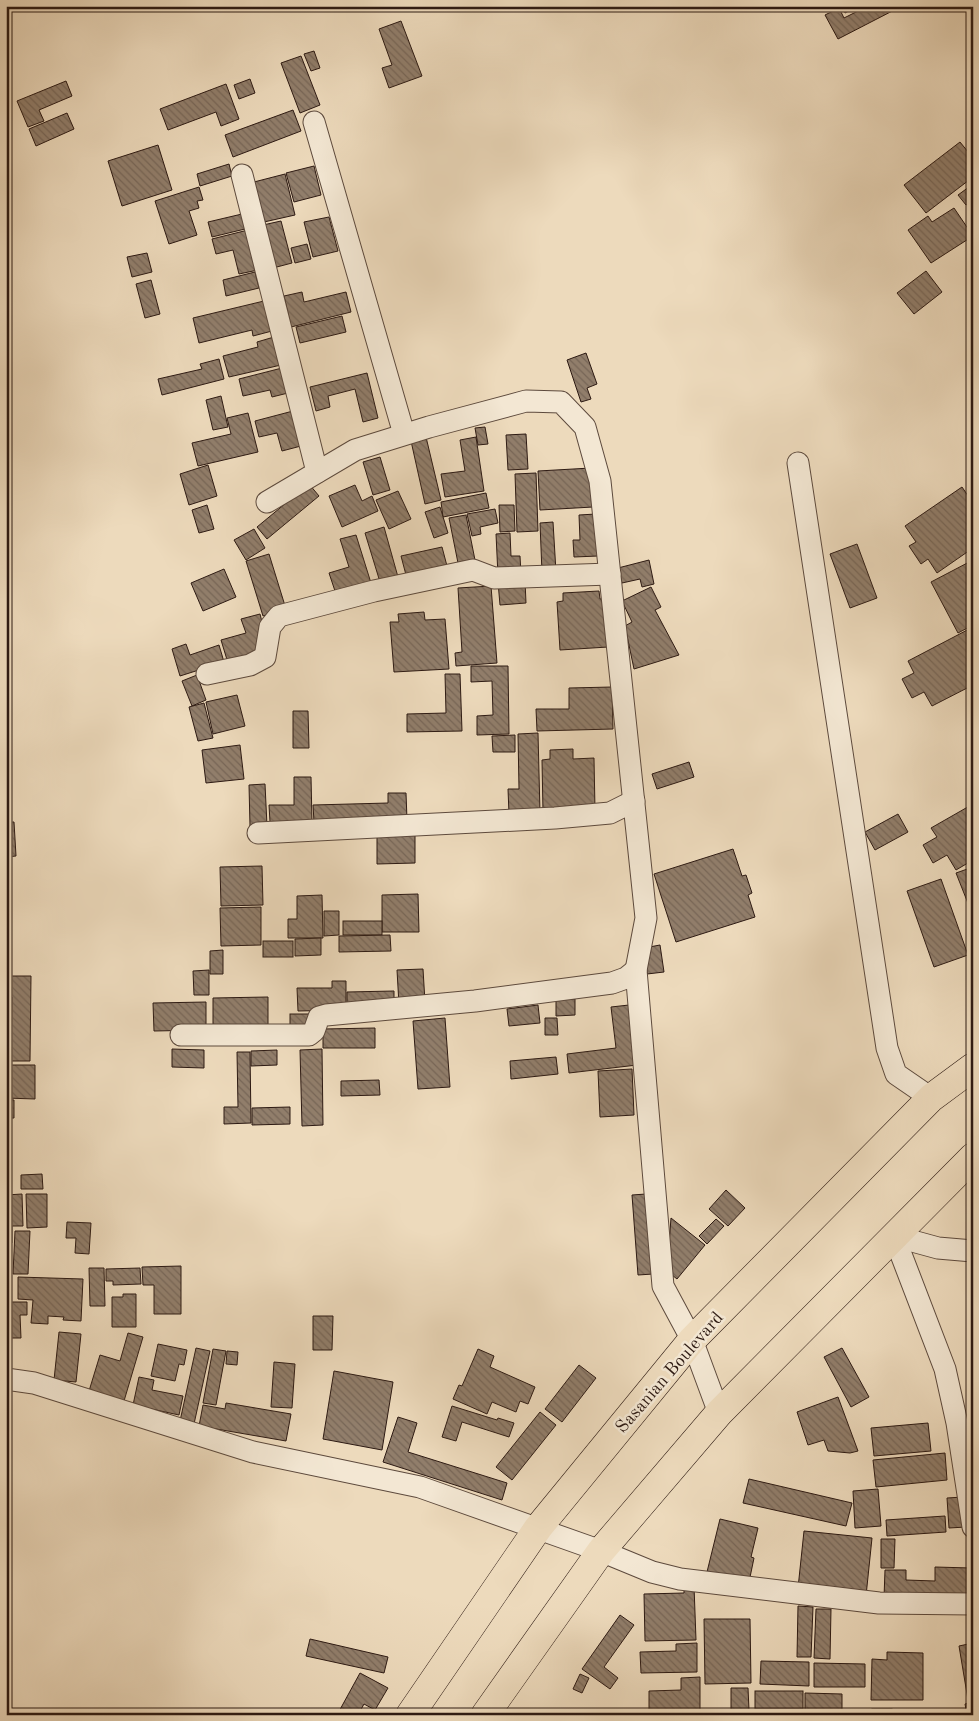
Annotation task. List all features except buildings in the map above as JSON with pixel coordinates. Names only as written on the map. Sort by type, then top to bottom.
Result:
[{"type":"highway","name":"Sasanian Boulevard","points":[[410,1715],[538,1528],[692,1340],[931,1098],[973,1067]]},
{"type":"highway","points":[[485,1715],[601,1551],[719,1413],[973,1157]]},
{"type":"street","points":[[314,122],[404,434]]},
{"type":"street","points":[[242,175],[317,472]]},
{"type":"street","points":[[266,502],[355,450],[404,434],[526,401],[561,402],[585,427],[600,481],[646,918],[636,970],[663,1286],[692,1340],[719,1413]]},
{"type":"street","points":[[798,463],[887,1048],[896,1074],[931,1098]]},
{"type":"street","points":[[207,674],[250,665],[265,656],[270,626],[279,616],[374,591],[473,570],[494,578],[610,574]]},
{"type":"street","points":[[258,833],[564,817],[610,813],[634,801]]},
{"type":"street","points":[[181,1034],[309,1034],[314,1030],[318,1017],[326,1015],[475,1001],[612,983],[626,978],[636,970]]},
{"type":"street","points":[[894,1236],[938,1248],[973,1251]]},
{"type":"street","points":[[894,1236],[945,1369],[973,1527]]},
{"type":"street","points":[[6,1379],[34,1383],[253,1452],[420,1487],[601,1551],[652,1572],[680,1579],[879,1603],[973,1604]]}]
